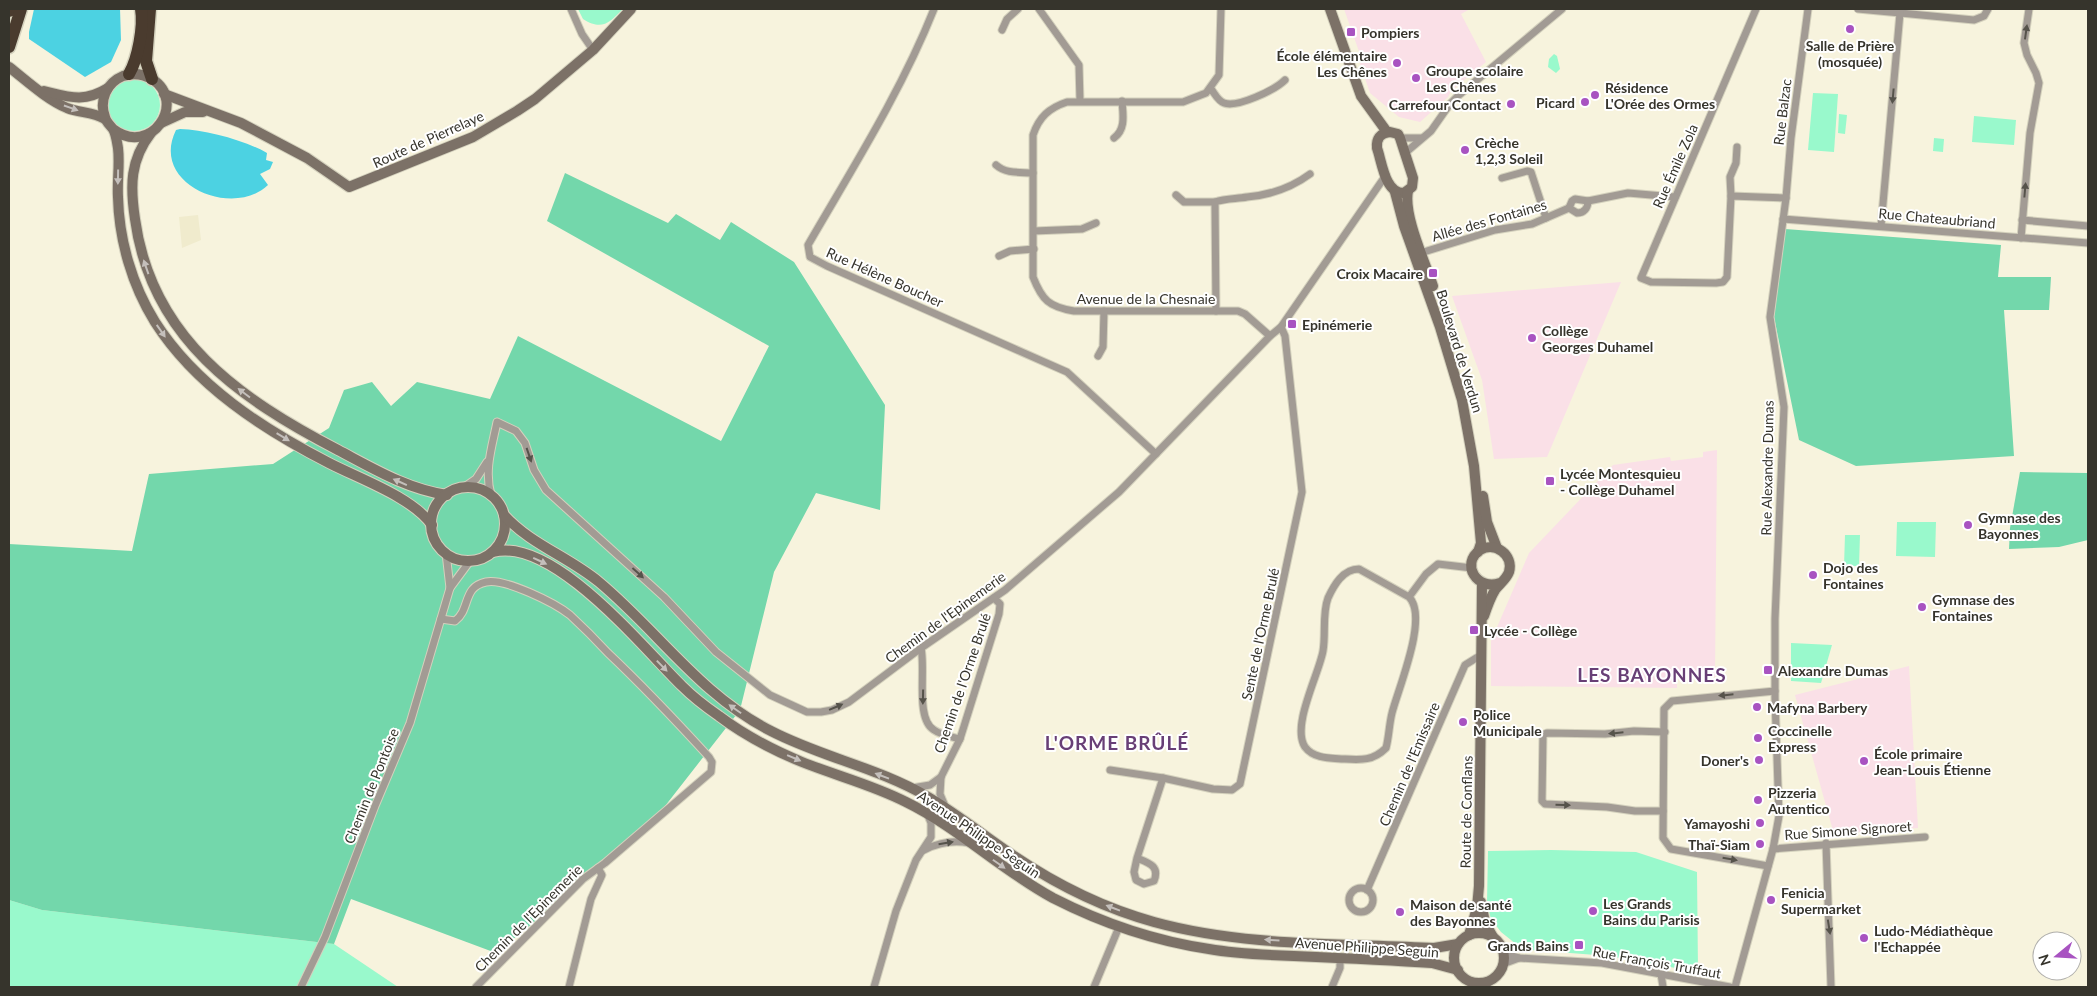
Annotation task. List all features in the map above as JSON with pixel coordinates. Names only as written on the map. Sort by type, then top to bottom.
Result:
[{"type":"highway","points":[[9,47],[21,9]]},
{"type":"highway","points":[[129,74],[136,59],[140,35],[140,9]]},
{"type":"highway","points":[[150,9],[146,61],[152,79]]},
{"type":"main road","name":"Route de Pierrelaye","points":[[164,94],[242,123],[308,158],[349,187],[473,137],[536,98],[593,50],[631,9]]},
{"type":"main road","points":[[1330,9],[1361,96],[1383,135],[1396,134],[1400,138]]},
{"type":"main road","points":[[9,67],[56,102],[68,108],[98,115],[105,119],[113,129],[126,137],[142,137],[152,132]]},
{"type":"main road","points":[[105,119],[103,100],[108,88],[115,80],[129,74],[152,79],[164,94],[166,109],[161,123],[137,153],[133,167],[133,199],[136,230],[144,262],[156,292],[172,320],[191,345],[226,380],[264,408],[290,424],[397,481],[422,490],[447,495]]},
{"type":"main road","points":[[40,90],[81,98],[94,96],[108,88]]},
{"type":"main road","name":"Route de Pierrelaye","points":[[161,123],[185,112],[214,113]]},
{"type":"main road","points":[[113,129],[118,148],[118,198],[124,247],[146,307],[173,347],[207,383],[245,413],[313,454],[403,500],[422,513],[432,525]]},
{"type":"main road","name":"Boulevard de Verdun","points":[[1383,135],[1377,148],[1386,176],[1418,254],[1468,399],[1477,442],[1486,516],[1497,548]]},
{"type":"main road","name":"Boulevard de Verdun","points":[[1400,138],[1414,178],[1412,186],[1408,191],[1407,204],[1418,254],[1451,358],[1467,420],[1474,466],[1481,542],[1478,552]]},
{"type":"main road","points":[[1393,190],[1402,193],[1408,191]]},
{"type":"main road","points":[[463,488],[481,490],[491,495],[499,504],[504,515],[504,535],[493,552],[482,559],[470,561],[457,560],[446,553],[436,541],[432,525],[434,511],[447,495],[463,488]]},
{"type":"main road","name":"Avenue Philippe Seguin","points":[[504,515],[523,533],[566,558],[600,582],[690,672],[733,708],[790,740],[912,788],[948,809],[1014,857],[1061,885],[1112,908],[1154,922],[1200,933],[1239,938],[1434,948],[1458,944]]},
{"type":"main road","points":[[1482,619],[1491,597],[1508,574],[1510,567],[1506,555],[1497,548],[1487,547],[1478,552],[1472,562],[1473,574],[1482,584],[1500,583]]},
{"type":"main road","name":"Avenue Philippe Seguin","points":[[493,552],[507,550],[523,553],[566,575],[603,605],[694,696],[746,734],[774,750],[888,794],[926,813],[1039,890],[1083,912],[1119,926],[1177,943],[1210,950],[1432,963],[1458,970]]},
{"type":"main road","name":"Route de Conflans","points":[[1468,935],[1477,908],[1479,886],[1482,584]]},
{"type":"main road","name":"Route de Conflans","points":[[1479,886],[1485,923],[1493,937]]},
{"type":"main road","points":[[1485,934],[1493,937],[1502,947],[1503,959],[1497,975],[1490,983],[1476,985],[1465,978],[1458,970],[1455,957],[1458,944],[1468,935],[1485,934]]},
{"type":"street","points":[[571,9],[582,34],[593,50]]},
{"type":"street","name":"Rue Hélène Boucher","points":[[934,9],[922,37],[868,142],[808,245],[810,257],[1067,372],[1156,454]]},
{"type":"street","points":[[1002,30],[1006,19],[1018,9]]},
{"type":"street","points":[[1039,9],[1079,65],[1080,101]]},
{"type":"street","points":[[1221,9],[1219,75],[1211,89],[1221,102],[1229,104],[1266,94],[1285,80]]},
{"type":"street","points":[[1405,153],[1431,131],[1450,104],[1562,9]]},
{"type":"street","name":"Rue Émile Zola","points":[[1731,196],[1727,276],[1723,282],[1651,282],[1641,278],[1756,9]]},
{"type":"street","name":"Rue Balzac","points":[[1783,219],[1791,138],[1808,9]]},
{"type":"street","points":[[1858,9],[1974,20],[1984,16],[1988,9]]},
{"type":"street","points":[[2021,238],[2030,133],[2039,83],[2026,55],[2024,43],[2029,9]]},
{"type":"street","points":[[1881,226],[1900,12]]},
{"type":"street","name":"Avenue de la Chesnaie","points":[[1211,89],[1198,98],[1183,102],[1068,102],[1054,106],[1042,116],[1033,136],[1033,277],[1040,294],[1045,300],[1061,309],[1074,311],[1238,311],[1245,314],[1270,336]]},
{"type":"street","points":[[1114,138],[1120,133],[1123,125],[1122,101]]},
{"type":"street","points":[[1400,138],[1421,138]]},
{"type":"street","points":[[1737,147],[1736,163],[1730,177],[1731,196],[1786,198]]},
{"type":"street","points":[[996,165],[1002,170],[1009,172],[1033,173]]},
{"type":"street","points":[[1502,178],[1527,171],[1531,172],[1546,218]]},
{"type":"street","points":[[1176,195],[1184,202],[1215,202],[1224,199],[1262,196],[1295,186],[1310,174]]},
{"type":"street","name":"Chemin de l'Epinemerie","points":[[489,457],[497,422],[516,430],[525,443],[534,470],[546,490],[664,597],[716,652],[770,695],[807,712],[832,710],[849,702],[921,648],[994,598],[1119,492],[1270,336],[1282,327],[1386,176]]},
{"type":"street","name":"Chemin de l'Epinemerie","points":[[1372,198],[1385,189],[1393,190]]},
{"type":"street","name":"Allée des Fontaines","points":[[1570,208],[1572,201],[1575,199],[1588,202],[1628,193],[1675,196]]},
{"type":"street","points":[[1215,202],[1216,311]]},
{"type":"street","name":"Allée des Fontaines","points":[[1570,208],[1577,213],[1583,212],[1588,202]]},
{"type":"street","name":"Allée des Fontaines","points":[[1418,254],[1496,230],[1532,224],[1570,208]]},
{"type":"street","name":"Rue Chateaubriand","points":[[1783,219],[2088,242]]},
{"type":"street","name":"Rue Alexandre Dumas","points":[[1735,987],[1773,849],[1779,816],[1775,691],[1776,591],[1784,407],[1770,317],[1783,219]]},
{"type":"street","points":[[2022,220],[2088,226]]},
{"type":"street","points":[[1034,231],[1082,229],[1096,223]]},
{"type":"street","points":[[999,256],[1010,251],[1034,249]]},
{"type":"street","points":[[1098,356],[1104,347],[1104,311]]},
{"type":"street","name":"Sente de l'Orme Brulé","points":[[1110,770],[1163,778],[1213,789],[1232,790],[1240,784],[1302,492],[1285,336],[1282,327]]},
{"type":"street","points":[[463,488],[476,479],[489,457]]},
{"type":"street","points":[[489,457],[488,480],[491,495]]},
{"type":"street","name":"Chemin de Pontoise","points":[[446,553],[450,588]]},
{"type":"street","name":"Chemin de Pontoise","points":[[302,987],[325,937],[372,814],[410,723],[450,588],[470,561]]},
{"type":"street","points":[[1409,597],[1426,574],[1438,564],[1472,568]]},
{"type":"street","points":[[1359,569],[1409,597],[1415,606],[1414,637],[1411,654],[1392,713],[1386,748],[1372,758],[1364,760],[1317,756],[1310,752],[1302,741],[1302,726],[1323,649],[1327,603],[1337,584],[1346,572],[1359,569]]},
{"type":"street","name":"Chemin de l'Epinemerie","points":[[441,619],[455,621],[462,616],[473,587],[488,582],[506,584],[549,602],[569,615],[630,674],[710,756],[712,762],[711,772],[583,879],[476,987]]},
{"type":"street","name":"Chemin de l'Orme Brulé","points":[[941,777],[960,739],[999,614],[1000,604],[994,598]]},
{"type":"street","points":[[921,648],[923,658],[923,715],[927,724],[934,730],[960,739]]},
{"type":"street","name":"Chemin de l'Emissaire","points":[[1367,890],[1465,665],[1481,655]]},
{"type":"street","points":[[1768,866],[1671,848],[1663,838],[1664,710],[1672,701],[1775,691]]},
{"type":"street","points":[[1663,811],[1635,811],[1607,806],[1545,804],[1542,801],[1543,735],[1547,733],[1664,732]]},
{"type":"street","points":[[912,788],[930,785],[941,777]]},
{"type":"street","points":[[941,777],[940,794],[948,809]]},
{"type":"street","points":[[1137,858],[1163,778]]},
{"type":"street","points":[[874,987],[896,911],[916,860],[932,832],[931,823],[926,813]]},
{"type":"street","name":"Rue Simone Signoret","points":[[1773,849],[1826,843],[1925,837]]},
{"type":"street","points":[[923,850],[944,842],[970,843]]},
{"type":"street","points":[[1826,843],[1832,987]]},
{"type":"street","name":"Chemin de l'Epinemerie","points":[[569,987],[591,899],[602,875],[598,868]]},
{"type":"street","points":[[1094,987],[1119,926]]},
{"type":"street","points":[[1332,987],[1340,968],[1340,958]]},
{"type":"street","name":"Rue François Truffaut","points":[[1503,959],[1519,958],[1602,963],[1730,987]]},
{"type":"street","points":[[1661,974],[1663,987]]},
{"type":"shaded area","name":"Groupe scolaire Les Chênes","points":[[1344,9],[1470,9],[1461,14],[1486,62],[1451,91],[1448,97],[1420,122],[1399,117],[1370,93],[1360,64],[1362,60]]},
{"type":"shaded area","points":[[198,215],[201,240],[182,248],[179,217]]},
{"type":"shaded area","name":"Collège Georges Duhamel","points":[[1621,282],[1547,457],[1494,459],[1482,380],[1452,296]]},
{"type":"shaded area","points":[[1717,450],[1715,677],[1677,677],[1677,688],[1491,686],[1491,641],[1529,553],[1613,465],[1670,457],[1671,461],[1703,457],[1703,452]]},
{"type":"shaded area","name":"École primaire Jean-Louis Étienne","points":[[1909,666],[1918,828],[1834,834],[1795,695]]},
{"type":"green space","points":[[578,9],[623,9],[614,18],[600,25],[583,19]]},
{"type":"green space","points":[[1554,54],[1557,56],[1560,69],[1556,73],[1548,67],[1549,59]]},
{"type":"green space","points":[[129,79],[139,79],[153,86],[160,100],[160,110],[153,124],[139,131],[129,131],[119,127],[112,120],[108,110],[108,100],[112,90],[119,83]]},
{"type":"green space","points":[[1813,93],[1838,94],[1834,152],[1808,150]]},
{"type":"green space","points":[[1839,114],[1847,115],[1845,134],[1838,133]]},
{"type":"green space","points":[[1974,116],[2016,120],[2014,145],[1972,142]]},
{"type":"green space","points":[[1934,138],[1944,139],[1943,152],[1933,151]]},
{"type":"green space","points":[[565,173],[668,223],[676,214],[720,240],[731,222],[794,262],[885,405],[880,510],[816,493],[774,572],[740,710],[644,833],[496,953],[351,899],[334,944],[42,910],[9,900],[9,544],[132,551],[149,474],[273,464],[329,428],[344,390],[372,382],[391,406],[417,382],[490,399],[518,336],[721,441],[769,346],[547,221]]},
{"type":"green space","points":[[1785,229],[2001,245],[1998,277],[2051,277],[2049,310],[2004,310],[2014,456],[1856,466],[1799,440],[1774,317]]},
{"type":"green space","points":[[2020,472],[2088,473],[2088,540],[2059,547],[2009,549],[2010,528]]},
{"type":"green space","points":[[1897,522],[1936,522],[1935,557],[1896,556]]},
{"type":"green space","points":[[1845,535],[1860,535],[1859,566],[1844,566]]},
{"type":"green space","points":[[1791,643],[1832,645],[1821,683],[1791,681]]},
{"type":"green space","name":"Les Grands Bains du Parisis","points":[[1488,851],[1636,852],[1697,872],[1698,972],[1609,956],[1531,950],[1516,944],[1501,932],[1491,919],[1487,903]]},
{"type":"green space","points":[[9,900],[42,910],[334,944],[398,987],[9,987]]},
{"type":"water","points":[[34,9],[120,9],[121,40],[111,62],[85,77],[29,39]]},
{"type":"water","points":[[176,130],[225,136],[267,153],[266,160],[273,162],[270,169],[260,174],[268,185],[253,195],[235,198],[216,197],[199,190],[184,180],[174,166],[171,149]]},
{"type":"place","name":"Salle de Prière (mosquée)","points":[[1850,29]]},
{"type":"place","name":"Pompiers","points":[[1351,32]]},
{"type":"place","name":"École élémentaire Les Chênes","points":[[1397,63]]},
{"type":"place","name":"Groupe scolaire Les Chênes","points":[[1416,78]]},
{"type":"place","name":"Résidence L'Orée des Ormes","points":[[1595,95]]},
{"type":"place","name":"Picard","points":[[1585,102]]},
{"type":"place","name":"Carrefour Contact","points":[[1511,104]]},
{"type":"place","name":"Crèche 1,2,3 Soleil","points":[[1465,150]]},
{"type":"place","name":"Croix Macaire","points":[[1433,273]]},
{"type":"place","name":"Epinémerie","points":[[1292,324]]},
{"type":"place","name":"Collège Georges Duhamel","points":[[1532,338]]},
{"type":"place","name":"Lycée Montesquieu - Collège Duhamel","points":[[1550,481]]},
{"type":"place","name":"Gymnase des Bayonnes","points":[[1968,525]]},
{"type":"place","name":"Dojo des Fontaines","points":[[1813,575]]},
{"type":"place","name":"Gymnase des Fontaines","points":[[1922,607]]},
{"type":"place","name":"Lycée - Collège","points":[[1474,630]]},
{"type":"place","name":"Alexandre Dumas","points":[[1768,670]]},
{"type":"place","name":"Mafyna Barbery","points":[[1757,707]]},
{"type":"place","name":"Police Municipale","points":[[1463,722]]},
{"type":"place","name":"Coccinelle Express","points":[[1758,738]]},
{"type":"place","name":"Doner's","points":[[1759,760]]},
{"type":"place","name":"École primaire Jean-Louis Étienne","points":[[1864,761]]},
{"type":"place","name":"Pizzeria Autentico","points":[[1758,800]]},
{"type":"place","name":"Yamayoshi","points":[[1760,823]]},
{"type":"place","name":"Thaï-Siam","points":[[1760,844]]},
{"type":"place","name":"Fenicia Supermarket","points":[[1771,900]]},
{"type":"place","name":"Les Grands Bains du Parisis","points":[[1593,911]]},
{"type":"place","name":"Maison de santé des Bayonnes","points":[[1400,912]]},
{"type":"place","name":"Ludo-Médiathèque l'Echappée","points":[[1864,938]]},
{"type":"place","name":"Grands Bains","points":[[1579,945]]},
{"type":"district","name":"LES BAYONNES","points":[[1652,674]]},
{"type":"district","name":"L'ORME BRÛLÉ","points":[[1117,742]]}]
